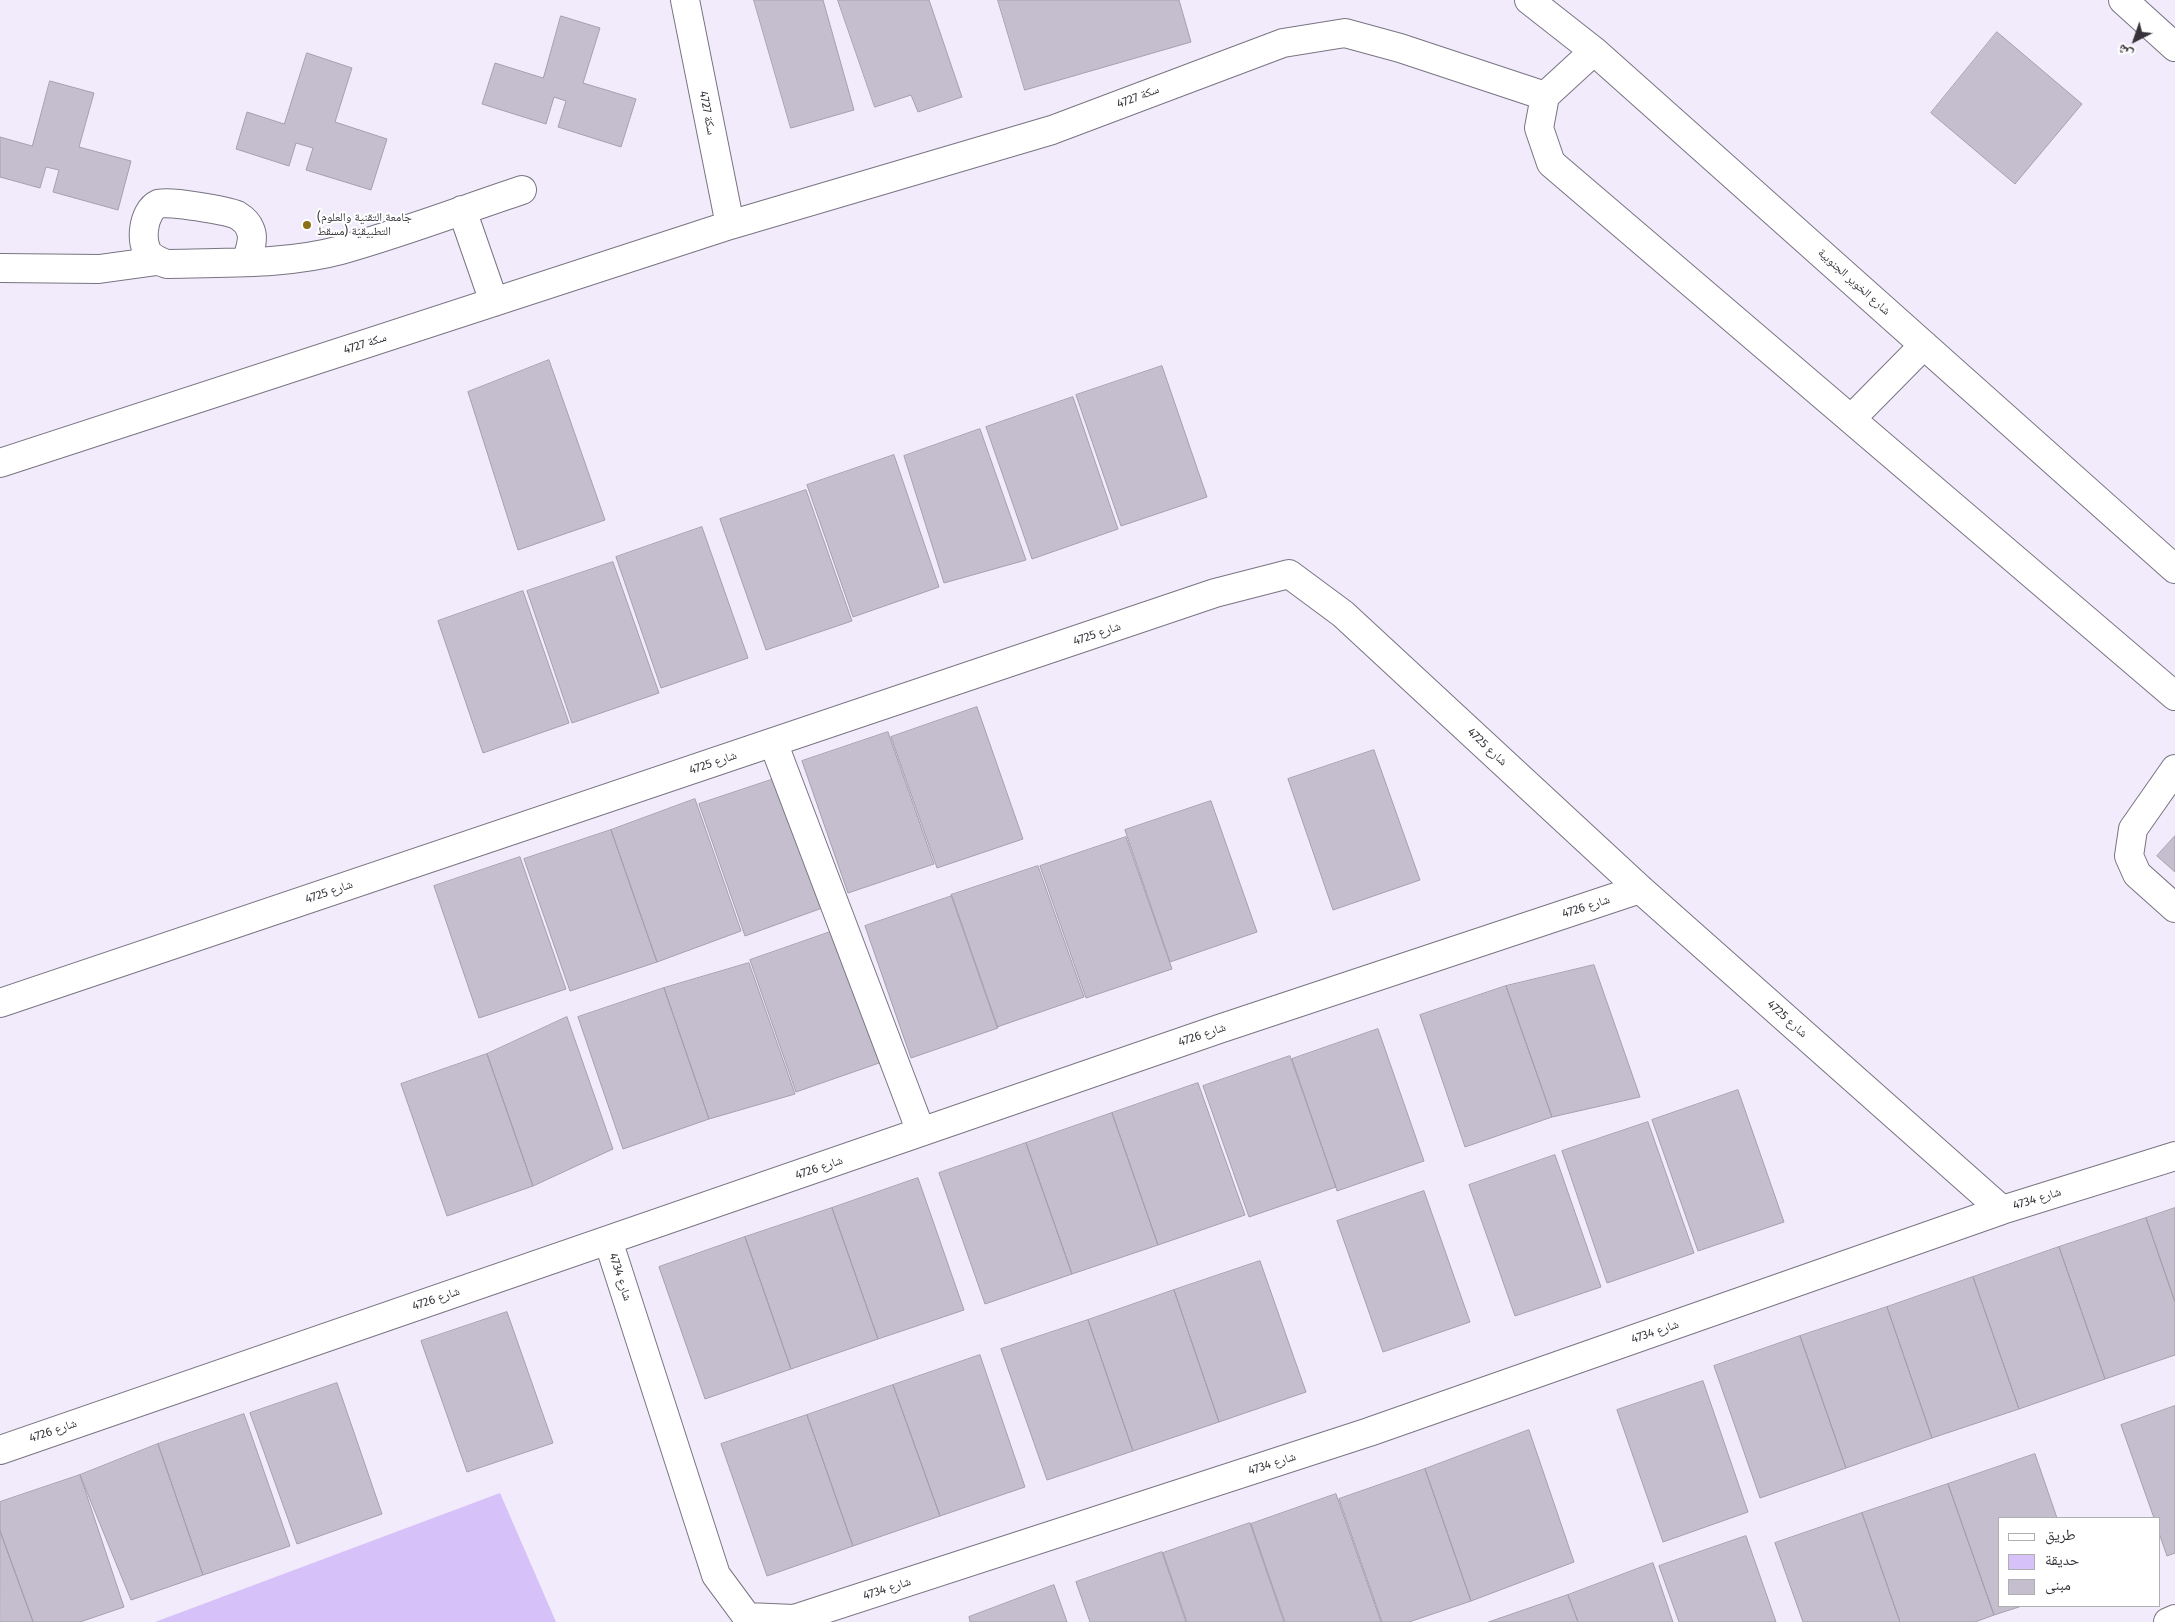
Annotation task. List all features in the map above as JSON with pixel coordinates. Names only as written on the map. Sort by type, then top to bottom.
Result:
[{"type":"street","name":"سكة 4727","points":[[685,0],[730,225]]},
{"type":"street","name":"شارع الخوير الجنوبية","points":[[1529,0],[1594,51],[2175,569]]},
{"type":"street","points":[[2123,0],[2175,47]]},
{"type":"street","name":"سكة 4727","points":[[0,463],[730,225],[1052,130],[1283,43],[1345,33],[1400,48],[1545,96]]},
{"type":"street","points":[[1594,51],[1545,96],[1539,128],[1551,163],[2175,696]]},
{"type":"street","points":[[246,262],[253,238],[251,229],[246,222],[236,215],[167,202],[154,206],[148,217],[144,245],[149,254],[157,261],[167,264],[246,262],[278,260],[340,250],[522,190]]},
{"type":"street","points":[[462,210],[494,302]]},
{"type":"street","points":[[0,268],[99,269],[157,261]]},
{"type":"street","points":[[1851,419],[1924,345]]},
{"type":"street","name":"4725 شارع","points":[[0,1003],[1214,593],[1289,574],[1343,614],[1640,889],[2002,1210]]},
{"type":"street","points":[[773,742],[921,1132]]},
{"type":"street","points":[[2175,769],[2133,829],[2129,856],[2137,874],[2175,908]]},
{"type":"street","name":"4726 شارع","points":[[0,1450],[1228,1026],[1640,889]]},
{"type":"street","name":"4734 شارع","points":[[608,1240],[716,1575],[747,1617],[794,1619],[1369,1432],[2002,1210],[2175,1156]]},
{"type":"street","points":[[2168,1622],[2175,1619]]},
{"type":"green space","points":[[500,1493],[556,1622],[155,1622]]},
{"type":"building","points":[[754,0],[823,0],[854,110],[791,128]]},
{"type":"building","points":[[838,0],[929,0],[962,97],[918,112],[911,95],[875,107]]},
{"type":"building","points":[[998,0],[1179,0],[1191,42],[1025,90]]},
{"type":"building","points":[[561,16],[600,28],[583,83],[636,99],[621,147],[558,127],[566,101],[554,97],[546,124],[482,104],[495,63],[543,78]]},
{"type":"building","points":[[1997,32],[2082,104],[2015,184],[1931,113]]},
{"type":"building","points":[[307,53],[352,68],[335,122],[387,139],[371,190],[306,170],[313,148],[296,143],[289,166],[236,149],[247,112],[284,124]]},
{"type":"building","points":[[50,81],[94,93],[79,147],[131,161],[118,210],[53,192],[59,170],[46,167],[40,188],[0,177],[0,137],[32,146]]},
{"type":"building","points":[[549,360],[605,520],[518,550],[468,392]]},
{"type":"building","points":[[1162,366],[1207,497],[1121,526],[1076,395]]},
{"type":"building","points":[[1073,397],[1118,529],[1032,559],[986,427]]},
{"type":"building","points":[[980,429],[1026,560],[944,583],[904,456]]},
{"type":"building","points":[[894,455],[939,587],[853,617],[807,485]]},
{"type":"building","points":[[806,490],[852,621],[766,650],[720,519]]},
{"type":"building","points":[[702,527],[748,658],[661,688],[616,557]]},
{"type":"building","points":[[613,562],[659,693],[572,723],[527,591]]},
{"type":"building","points":[[523,591],[569,723],[483,753],[438,621]]},
{"type":"building","points":[[977,707],[1023,839],[937,868],[891,737]]},
{"type":"building","points":[[888,732],[934,864],[848,893],[802,761]]},
{"type":"building","points":[[1374,750],[1420,880],[1333,910],[1288,779]]},
{"type":"building","points":[[780,777],[825,907],[745,936],[699,804]]},
{"type":"building","points":[[695,799],[741,931],[657,962],[611,830]]},
{"type":"building","points":[[1211,801],[1257,932],[1170,962],[1125,830]]},
{"type":"building","points":[[611,830],[657,962],[570,991],[524,859]]},
{"type":"building","points":[[2175,836],[2175,872],[2157,856]]},
{"type":"building","points":[[1126,837],[1172,969],[1086,998],[1040,866]]},
{"type":"building","points":[[520,857],[566,989],[479,1018],[434,886]]},
{"type":"building","points":[[1038,866],[1084,997],[997,1027],[951,895]]},
{"type":"building","points":[[952,896],[998,1028],[911,1058],[865,926]]},
{"type":"building","points":[[836,930],[882,1062],[796,1092],[750,960]]},
{"type":"building","points":[[749,963],[795,1094],[709,1119],[664,988]]},
{"type":"building","points":[[1594,965],[1640,1097],[1552,1117],[1506,986]]},
{"type":"building","points":[[1506,986],[1552,1117],[1465,1147],[1420,1015]]},
{"type":"building","points":[[664,988],[709,1119],[623,1149],[578,1017]]},
{"type":"building","points":[[567,1017],[613,1149],[533,1186],[487,1054]]},
{"type":"building","points":[[1378,1029],[1424,1161],[1337,1191],[1292,1059]]},
{"type":"building","points":[[487,1054],[533,1186],[447,1216],[401,1084]]},
{"type":"building","points":[[1290,1056],[1336,1187],[1249,1217],[1203,1086]]},
{"type":"building","points":[[1198,1083],[1245,1215],[1158,1245],[1112,1113]]},
{"type":"building","points":[[1738,1090],[1784,1222],[1698,1251],[1652,1120]]},
{"type":"building","points":[[1112,1113],[1158,1245],[1072,1274],[1026,1143]]},
{"type":"building","points":[[1648,1122],[1694,1253],[1607,1283],[1562,1151]]},
{"type":"building","points":[[1026,1143],[1072,1274],[985,1304],[939,1173]]},
{"type":"building","points":[[1555,1155],[1601,1287],[1515,1316],[1469,1185]]},
{"type":"building","points":[[918,1178],[964,1310],[878,1339],[832,1208]]},
{"type":"building","points":[[1424,1191],[1470,1322],[1383,1352],[1337,1221]]},
{"type":"building","points":[[832,1208],[878,1339],[791,1369],[745,1237]]},
{"type":"building","points":[[2175,1208],[2175,1302],[2146,1218]]},
{"type":"building","points":[[2146,1218],[2175,1302],[2175,1355],[2105,1379],[2059,1247]]},
{"type":"building","points":[[745,1237],[791,1369],[705,1399],[659,1267]]},
{"type":"building","points":[[2059,1247],[2105,1379],[2019,1409],[1973,1277]]},
{"type":"building","points":[[1260,1261],[1306,1392],[1219,1422],[1174,1290]]},
{"type":"building","points":[[1973,1277],[2019,1409],[1932,1438],[1887,1307]]},
{"type":"building","points":[[1174,1290],[1219,1422],[1133,1451],[1088,1320]]},
{"type":"building","points":[[1887,1307],[1932,1438],[1846,1468],[1800,1336]]},
{"type":"building","points":[[507,1312],[553,1443],[467,1472],[421,1341]]},
{"type":"building","points":[[1088,1320],[1133,1451],[1047,1480],[1001,1349]]},
{"type":"building","points":[[1800,1336],[1846,1468],[1760,1498],[1714,1366]]},
{"type":"building","points":[[980,1355],[1025,1487],[940,1516],[893,1385]]},
{"type":"building","points":[[1703,1381],[1748,1512],[1663,1542],[1617,1410]]},
{"type":"building","points":[[337,1383],[382,1514],[297,1544],[250,1413]]},
{"type":"building","points":[[893,1385],[940,1516],[853,1546],[807,1415]]},
{"type":"building","points":[[2175,1406],[2175,1553],[2167,1556],[2160,1536],[2160,1517],[2154,1517],[2121,1425]]},
{"type":"building","points":[[244,1414],[290,1546],[203,1575],[158,1444]]},
{"type":"building","points":[[807,1415],[853,1546],[767,1576],[721,1444]]},
{"type":"building","points":[[1529,1430],[1574,1562],[1471,1601],[1425,1469]]},
{"type":"building","points":[[158,1444],[203,1575],[131,1600],[80,1475]]},
{"type":"building","points":[[2035,1454],[2057,1517],[1998,1517],[1998,1607],[2019,1607],[1994,1615],[1948,1484]]},
{"type":"building","points":[[1425,1469],[1471,1601],[1409,1622],[1382,1622],[1339,1499]]},
{"type":"building","points":[[80,1475],[124,1607],[80,1622],[33,1622],[0,1531],[0,1502]]},
{"type":"building","points":[[1948,1484],[1994,1615],[1975,1622],[1900,1622],[1862,1513]]},
{"type":"building","points":[[1336,1494],[1381,1622],[1285,1622],[1251,1524]]},
{"type":"building","points":[[1862,1513],[1900,1622],[1803,1622],[1775,1543]]},
{"type":"building","points":[[1250,1523],[1284,1622],[1187,1622],[1163,1553]]},
{"type":"building","points":[[0,1531],[33,1621],[31,1622],[0,1622]]},
{"type":"building","points":[[1746,1536],[1776,1622],[1679,1622],[1659,1566]]},
{"type":"building","points":[[1162,1552],[1186,1622],[1090,1622],[1076,1582]]},
{"type":"building","points":[[1653,1563],[1673,1622],[1578,1622],[1568,1595]]},
{"type":"building","points":[[1054,1585],[1067,1622],[970,1622],[969,1617]]},
{"type":"building","points":[[1568,1595],[1578,1622],[1489,1622]]},
{"type":"place","name":"(جامعة التقنية والعلوم التطبيقية (مسقط","points":[[307,225]]}]
